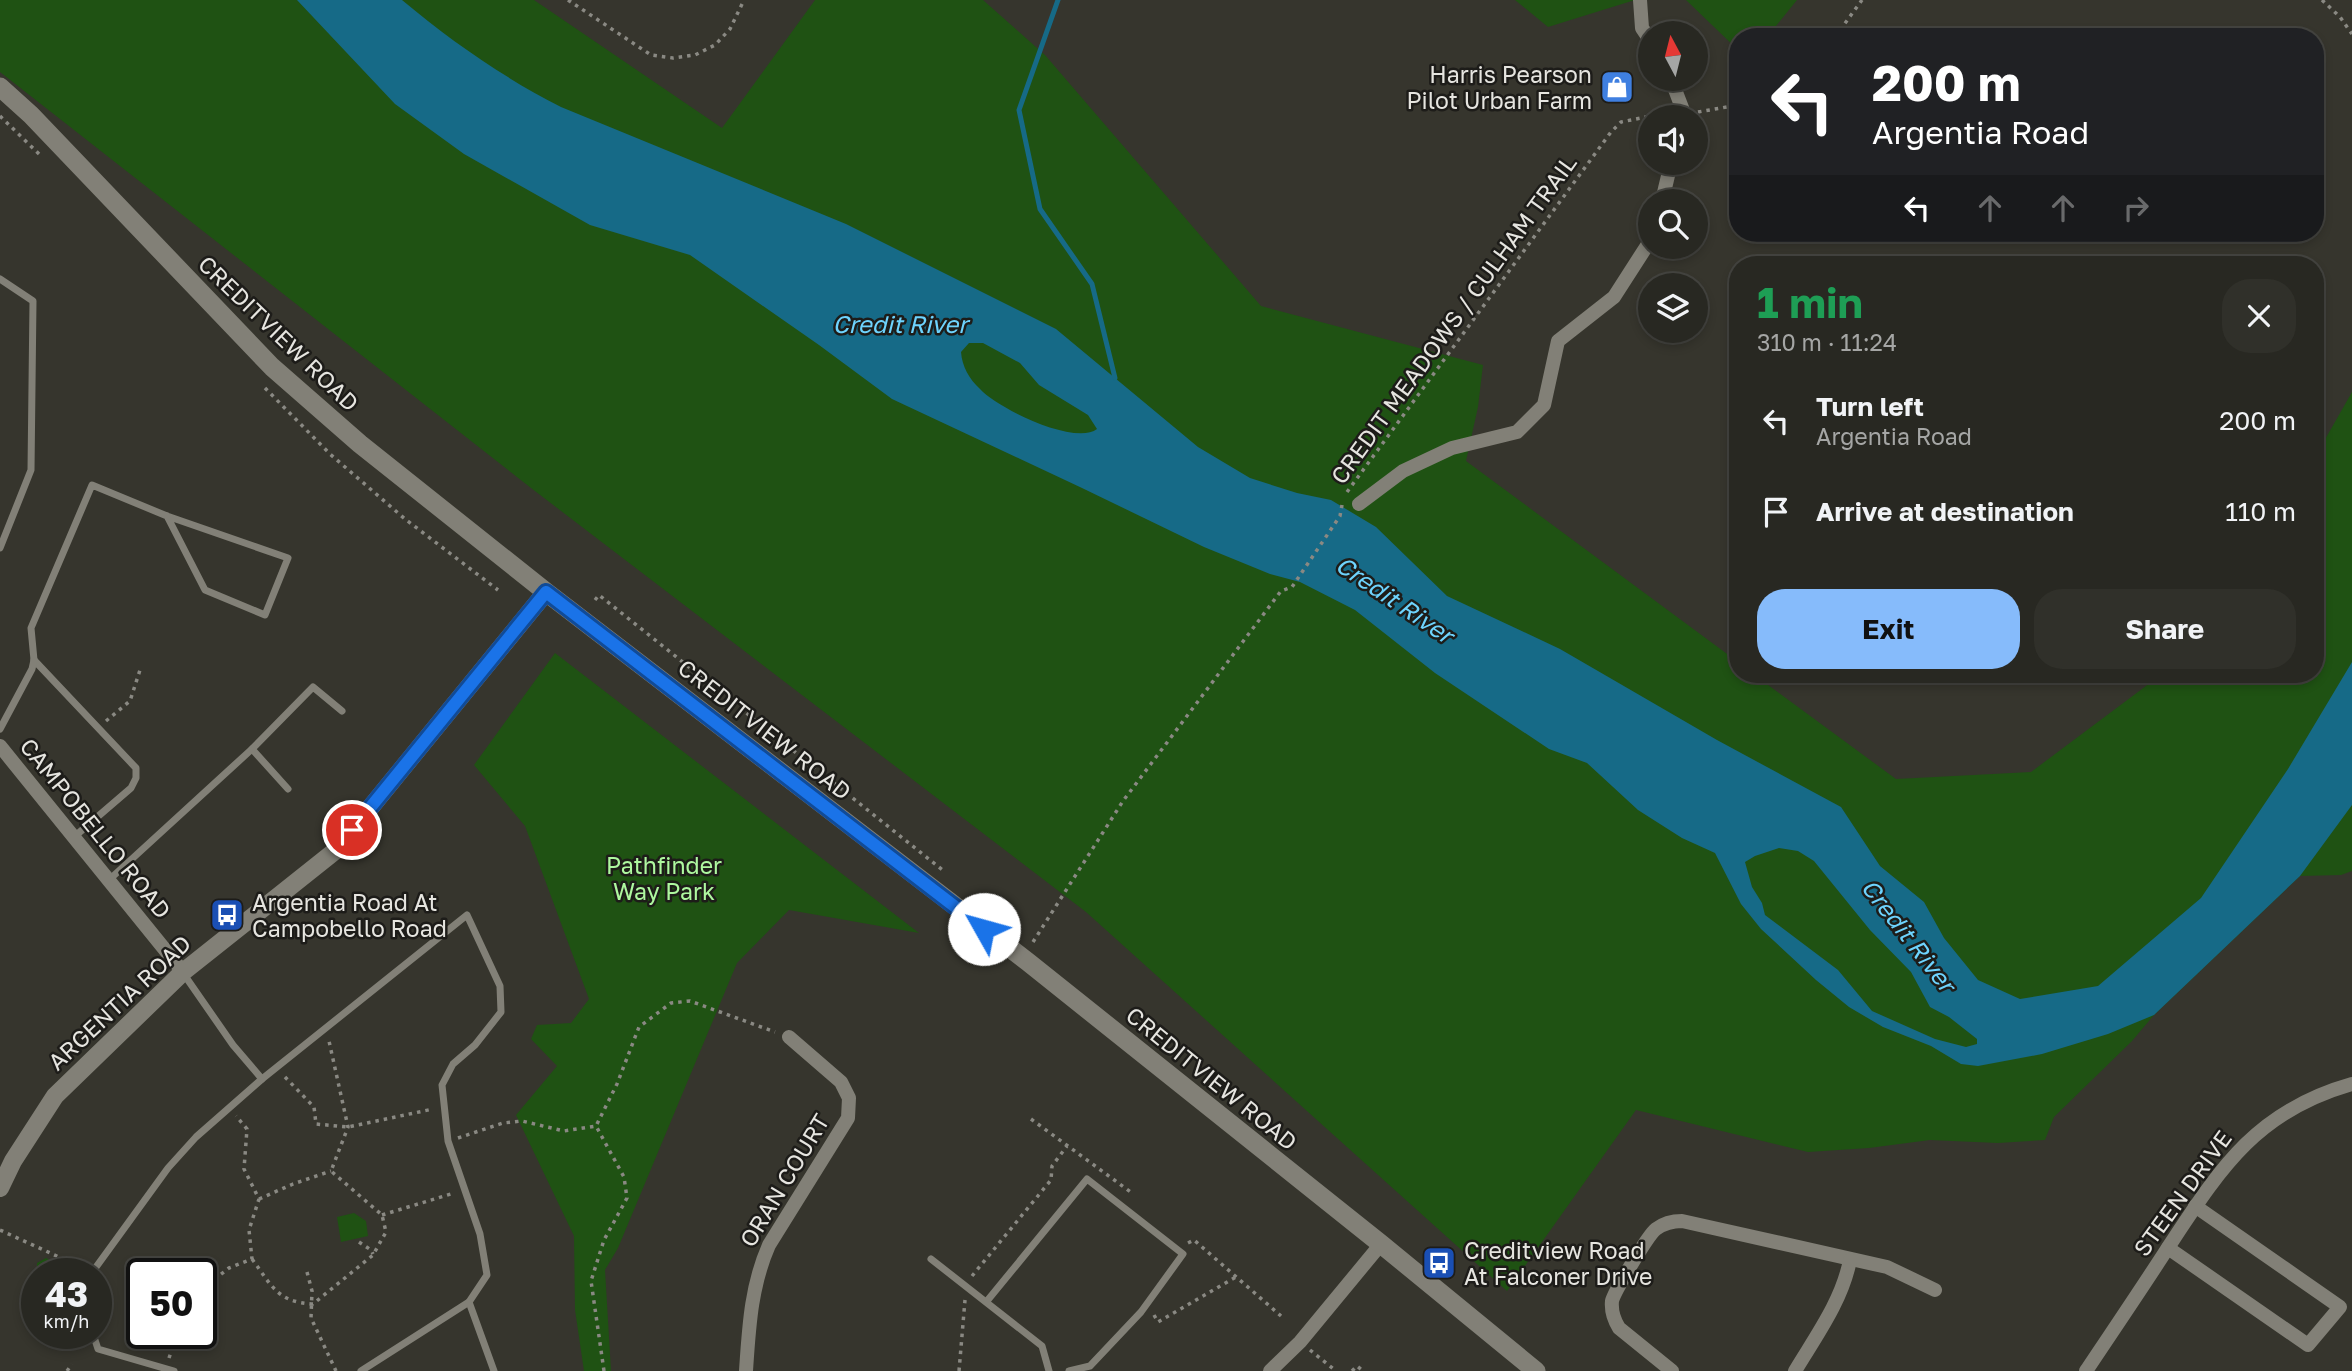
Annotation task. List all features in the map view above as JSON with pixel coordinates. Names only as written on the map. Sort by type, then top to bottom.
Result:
[{"type":"main road","name":"CREDITVIEW ROAD","points":[[0,87],[31,115],[272,367],[360,444],[546,592],[1028,962],[1536,1371]]},
{"type":"street","points":[[1640,0],[1642,21]]},
{"type":"street","points":[[1360,504],[1403,471],[1452,448],[1517,432],[1544,405],[1558,341],[1614,297],[1638,259]]},
{"type":"street","name":"ARGENTIA ROAD","points":[[0,1188],[13,1161],[55,1096],[183,972],[335,851],[546,592]]},
{"type":"street","name":"CAMPOBELLO ROAD","points":[[0,746],[183,972]]},
{"type":"street","name":"ORAN COURT","points":[[746,1371],[750,1306],[760,1265],[769,1245],[848,1118],[849,1098],[841,1082],[789,1037]]},
{"type":"street","name":"STEEN DRIVE","points":[[2086,1371],[2195,1206],[2231,1158],[2257,1132],[2290,1110],[2352,1084]]},
{"type":"street","points":[[2168,1248],[2308,1345],[2340,1307],[2195,1206]]},
{"type":"street","points":[[1672,1371],[1619,1328],[1614,1319],[1612,1305],[1617,1289],[1652,1234],[1665,1223],[1682,1221],[1887,1267],[1935,1290]]},
{"type":"street","points":[[1270,1371],[1300,1342],[1381,1244]]},
{"type":"street","points":[[1795,1371],[1837,1300],[1850,1260]]},
{"type":"lane","points":[[0,279],[33,301],[30,470],[0,548]]},
{"type":"lane","points":[[0,729],[32,669],[34,660],[31,628],[92,485],[167,516],[288,558],[265,615],[205,590],[167,516]]},
{"type":"lane","points":[[34,660],[136,768],[136,778],[131,788],[74,837]]},
{"type":"lane","points":[[110,879],[252,749],[313,687],[342,711]]},
{"type":"lane","points":[[252,749],[288,789]]},
{"type":"lane","points":[[103,1258],[168,1168],[196,1138],[276,1067],[467,915],[500,986],[501,1012],[475,1045],[453,1064],[442,1085],[448,1141],[480,1234],[487,1275],[469,1302],[361,1371]]},
{"type":"lane","points":[[183,972],[233,1045],[262,1079]]},
{"type":"lane","points":[[987,1301],[1087,1179],[1183,1254],[1147,1305],[1090,1366],[1069,1371]]},
{"type":"lane","points":[[931,1259],[1042,1346],[1049,1371]]},
{"type":"lane","points":[[469,1302],[494,1371]]},
{"type":"lane","points":[[98,1349],[174,1371]]},
{"type":"path","points":[[568,0],[651,55],[673,58],[695,55],[715,45],[730,29],[744,0]]},
{"type":"path","points":[[1842,28],[1862,0]]},
{"type":"path","points":[[2322,0],[2340,17],[2352,34]]},
{"type":"path","name":"CREDIT MEADOWS / CULHAM TRAIL","points":[[1708,110],[1729,107]]},
{"type":"path","name":"CREDIT MEADOWS / CULHAM TRAIL","points":[[1033,942],[1123,801],[1282,592],[1292,587],[1340,516],[1343,498],[1611,132],[1622,122],[1638,118]]},
{"type":"path","points":[[405,519],[498,590]]},
{"type":"path","points":[[595,600],[599,595],[946,873]]},
{"type":"path","points":[[98,728],[130,701],[140,670]]},
{"type":"path","points":[[596,1126],[617,1084],[639,1027],[671,1003],[690,1001],[789,1037]]},
{"type":"path","points":[[259,1199],[331,1171],[348,1127],[326,1027]]},
{"type":"path","points":[[276,1067],[314,1107],[316,1124],[348,1127],[444,1107]]},
{"type":"path","points":[[230,1109],[247,1129],[244,1169],[259,1199],[249,1230],[252,1259],[276,1293],[295,1303],[313,1304],[373,1255],[386,1233],[382,1215],[331,1171]]},
{"type":"path","points":[[1031,1119],[1132,1192]]},
{"type":"path","points":[[448,1141],[503,1123],[522,1121],[564,1131],[596,1126]]},
{"type":"path","points":[[596,1126],[624,1177],[628,1198],[604,1240],[591,1281],[604,1371]]},
{"type":"path","points":[[959,1371],[966,1286],[974,1272],[1051,1180],[1052,1166],[1067,1146]]},
{"type":"path","points":[[382,1215],[466,1189]]},
{"type":"path","points":[[0,1230],[61,1258]]},
{"type":"path","points":[[1177,1249],[1194,1240],[1281,1316]]},
{"type":"path","points":[[359,1242],[371,1250],[373,1255]]},
{"type":"path","points":[[217,1277],[229,1268],[252,1259]]},
{"type":"path","points":[[307,1272],[313,1291],[312,1318],[336,1371]]},
{"type":"path","points":[[1147,1305],[1158,1322],[1236,1277]]},
{"type":"path","points":[[1300,1342],[1336,1371]]},
{"type":"path","points":[[165,1368],[172,1349]]},
{"type":"path","points":[[67,1371],[72,1364]]},
{"type":"path","points":[[1352,1371],[1357,1366],[1363,1371]]},
{"type":"green space","points":[[0,0],[534,0],[722,128],[815,0],[983,0],[1045,55],[1261,306],[1483,365],[1478,407],[1466,461],[1729,655],[1729,683],[1765,683],[1896,779],[2031,772],[2150,683],[2324,683],[2324,441],[2352,392],[2352,871],[2341,875],[2300,876],[2154,1015],[2132,1041],[2054,1117],[2045,1140],[1998,1143],[1930,1140],[1808,1152],[1636,1110],[1507,1291],[1086,912],[531,488],[0,72]]},
{"type":"green space","points":[[1515,0],[1635,0],[1548,27]]},
{"type":"green space","points":[[1686,0],[1797,0],[1774,28],[1729,28],[1729,41]]},
{"type":"green space","name":"Pathfinder Way Park","points":[[555,653],[919,933],[789,910],[737,963],[618,1248],[605,1270],[611,1371],[584,1371],[575,1310],[574,1236],[516,1115],[557,1066],[531,1039],[537,1025],[571,1023],[589,999],[525,826],[474,765]]},
{"type":"green space","points":[[354,1213],[366,1221],[368,1236],[341,1242],[337,1217]]},
{"type":"water","name":"Credit River","points":[[297,0],[402,0],[478,58],[561,107],[846,224],[1056,329],[1198,447],[1250,478],[1297,493],[1331,500],[1376,527],[1447,596],[1560,649],[1717,740],[1841,807],[1880,866],[1924,902],[1944,938],[1978,980],[2020,999],[2098,986],[2201,898],[2288,769],[2352,662],[2352,805],[2300,876],[2154,1015],[2108,1034],[2042,1054],[1978,1066],[1961,1064],[1931,1046],[1883,1027],[1849,1007],[1761,929],[1741,904],[1715,853],[1682,838],[1638,810],[1587,763],[1549,749],[1435,673],[1355,610],[1300,582],[1270,574],[1204,547],[892,399],[690,255],[590,225],[464,154],[395,104]],"holes":[[[969,343],[983,343],[1020,363],[1039,385],[1088,415],[1097,429],[1086,433],[1055,429],[1002,406],[980,389],[965,367],[961,352]],[[1779,848],[1798,851],[1814,861],[1870,930],[1911,972],[1930,1007],[1949,1017],[1977,1039],[1977,1044],[1966,1047],[1935,1039],[1872,1011],[1838,970],[1765,915],[1762,903],[1752,887],[1745,862]]]},
{"type":"waterway","points":[[1058,0],[1019,110],[1040,209],[1092,284],[1115,378]]},
{"type":"place","name":"Harris Pearson Pilot Urban Farm","points":[[1617,87]]},
{"type":"place","name":"Argentia Road At Campobello Road","points":[[227,915]]},
{"type":"place","name":"Creditview Road At Falconer Drive","points":[[1439,1263]]},
{"type":"route","points":[[352,830],[546,592],[984,929]]}]
